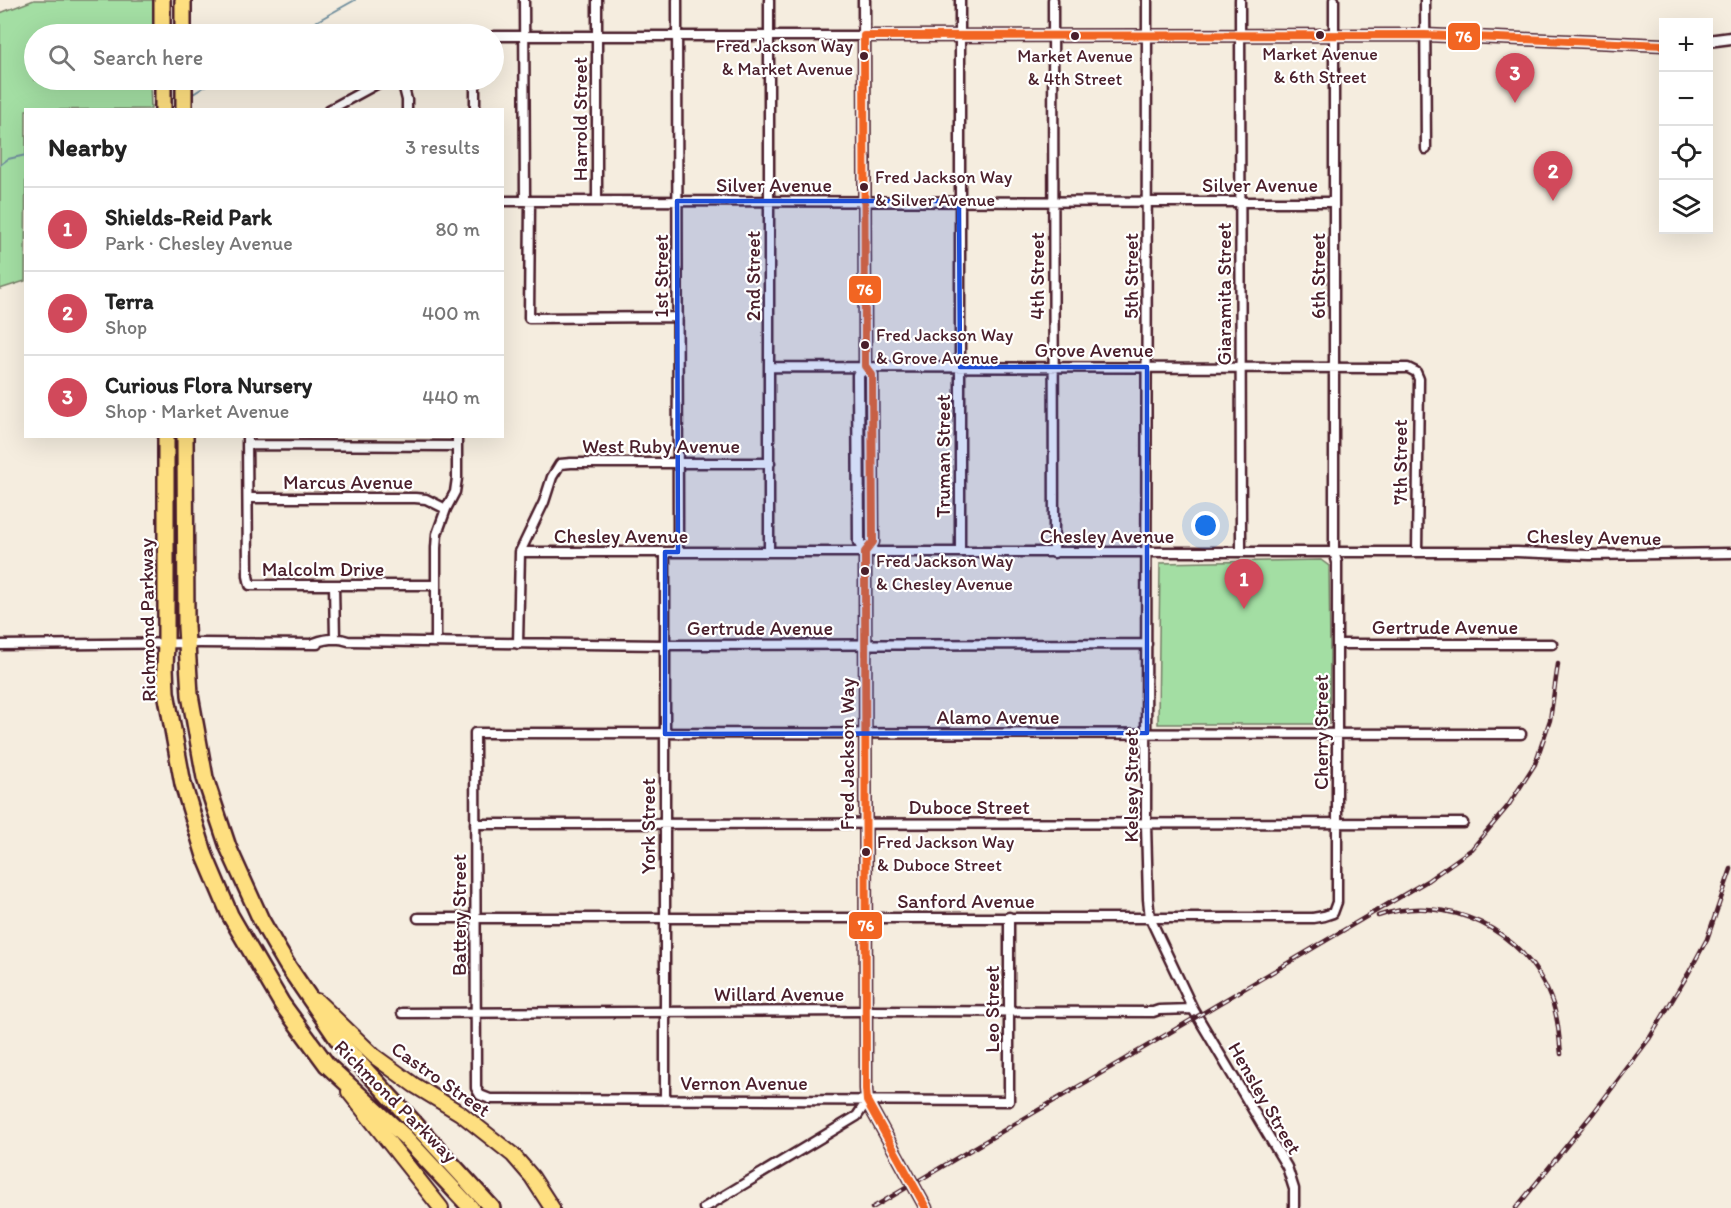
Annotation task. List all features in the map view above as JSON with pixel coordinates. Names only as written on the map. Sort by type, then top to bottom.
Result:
[{"type":"highway","points":[[162,0],[162,24]]},
{"type":"highway","points":[[183,0],[183,24]]},
{"type":"highway","points":[[163,90],[163,108]]},
{"type":"highway","points":[[184,90],[184,108]]},
{"type":"highway","name":"Richmond Parkway","points":[[166,438],[166,692],[190,812],[206,856],[230,915],[262,972],[282,1004],[327,1065],[405,1137],[471,1208]]},
{"type":"highway","name":"Richmond Parkway","points":[[185,438],[187,643],[193,714],[205,778],[228,847],[261,920],[287,965],[339,1041],[492,1208]]},
{"type":"main road","name":"Castro Street","points":[[302,986],[374,1056],[414,1085],[460,1113],[513,1155],[532,1177],[552,1208]]},
{"type":"main road","points":[[327,1065],[441,1208]]},
{"type":"street","points":[[524,0],[529,318],[678,317]]},
{"type":"street","name":"Harrold Street","points":[[597,0],[597,201]]},
{"type":"street","name":"1st Street","points":[[677,0],[678,552]]},
{"type":"street","name":"2nd Street","points":[[769,0],[769,552]]},
{"type":"street","name":"Fred Jackson Way","points":[[864,0],[865,366],[858,375],[859,542],[865,552],[867,1101]]},
{"type":"street","name":"Truman Street","points":[[960,0],[960,552]]},
{"type":"street","name":"4th Street","points":[[1053,0],[1054,553]]},
{"type":"street","name":"5th Street","points":[[1147,0],[1147,552]]},
{"type":"street","name":"Giaramita Street","points":[[1240,0],[1241,552]]},
{"type":"street","name":"6th Street","points":[[1334,0],[1334,552]]},
{"type":"street","points":[[1425,0],[1426,149]]},
{"type":"street","points":[[504,36],[1425,35],[1659,45]]},
{"type":"street","points":[[1713,40],[1731,38]]},
{"type":"street","points":[[333,108],[366,90]]},
{"type":"street","points":[[404,90],[407,108]]},
{"type":"street","points":[[475,90],[475,108]]},
{"type":"street","name":"Silver Avenue","points":[[504,201],[1334,202]]},
{"type":"street","name":"Grove Avenue","points":[[770,367],[1335,367],[1408,368],[1416,372]]},
{"type":"street","name":"7th Street","points":[[1416,372],[1419,379],[1417,552]]},
{"type":"street","points":[[436,642],[437,534],[455,492],[457,438]]},
{"type":"street","points":[[248,441],[457,446]]},
{"type":"street","name":"Malcolm Drive","points":[[248,441],[250,585],[436,585]]},
{"type":"street","name":"West Ruby Avenue","points":[[518,644],[520,552],[544,502],[552,477],[560,464],[770,463]]},
{"type":"street","name":"Marcus Avenue","points":[[248,498],[415,498],[426,499],[446,509]]},
{"type":"street","name":"Chesley Avenue","points":[[520,552],[1517,552],[1590,555],[1731,553]]},
{"type":"street","name":"York Street","points":[[665,552],[665,1100]]},
{"type":"street","name":"Kelsey Street","points":[[1147,552],[1148,899],[1150,918],[1193,1009]]},
{"type":"street","name":"Cherry Street","points":[[1333,913],[1337,902],[1338,734],[1337,562],[1334,552]]},
{"type":"street","points":[[334,585],[335,639]]},
{"type":"street","points":[[314,643],[335,639],[348,641]]},
{"type":"street","points":[[0,645],[166,643],[314,643],[322,645],[342,644],[348,641]]},
{"type":"street","name":"Gertrude Avenue","points":[[348,641],[665,645],[1147,644]]},
{"type":"street","name":"Gertrude Avenue","points":[[1338,644],[1552,644]]},
{"type":"street","name":"Alamo Avenue","points":[[475,733],[1521,734]]},
{"type":"street","name":"Battery Street","points":[[475,733],[476,1088],[480,1095]]},
{"type":"street","name":"Duboce Street","points":[[475,824],[1463,823]]},
{"type":"street","name":"Sanford Avenue","points":[[418,918],[1313,918],[1333,913]]},
{"type":"street","name":"Leo Street","points":[[1009,917],[1009,1101]]},
{"type":"street","name":"Willard Avenue","points":[[402,1012],[1153,1011],[1193,1009]]},
{"type":"street","name":"Hensley Street","points":[[1193,1009],[1287,1167],[1294,1189],[1294,1208]]},
{"type":"street","name":"Vernon Avenue","points":[[480,1095],[490,1099],[1009,1101]]},
{"type":"street","points":[[704,1208],[857,1116],[867,1101],[926,1208]]},
{"type":"highlighted area","points":[[677,201],[959,201],[960,367],[1147,367],[1147,733],[665,734],[665,552],[678,552]]},
{"type":"green space","points":[[34,0],[162,0],[163,24],[24,24],[24,90],[150,90],[151,108],[24,108],[24,281],[0,289],[0,13]]},
{"type":"green space","points":[[1321,560],[1329,566],[1329,724],[1158,724],[1160,563]]},
{"type":"waterway","points":[[312,24],[355,0]]},
{"type":"waterway","points":[[190,96],[199,90]]},
{"type":"waterway","points":[[0,165],[8,159],[24,155]]},
{"type":"railway","points":[[872,1208],[1427,881],[1472,849],[1508,806],[1535,764],[1550,720],[1558,664]]},
{"type":"railway","points":[[1516,1208],[1594,1112],[1649,1039],[1707,939],[1731,869]]},
{"type":"railway","points":[[1378,916],[1404,910],[1430,909],[1456,914],[1481,923],[1503,936],[1523,954],[1539,975],[1551,999],[1557,1019],[1561,1054]]},
{"type":"transit line","name":"76","points":[[864,36],[1425,35],[1659,45]]},
{"type":"transit line","name":"76","points":[[864,36],[865,366],[872,375],[873,542],[865,552],[866,1089],[867,1101],[926,1208]]},
{"type":"place","name":"Market Avenue & 6th Street","points":[[1320,35]]},
{"type":"place","name":"Market Avenue & 4th Street","points":[[1075,36]]},
{"type":"place","name":"Fred Jackson Way & Market Avenue","points":[[864,56]]},
{"type":"place","name":"Curious Flora Nursery","points":[[1515,103]]},
{"type":"place","name":"Fred Jackson Way & Silver Avenue","points":[[864,187]]},
{"type":"place","name":"Terra","points":[[1553,201]]},
{"type":"place","name":"Fred Jackson Way & Grove Avenue","points":[[865,345]]},
{"type":"place","name":"Fred Jackson Way & Chesley Avenue","points":[[865,571]]},
{"type":"place","name":"Shields-Reid Park","points":[[1244,609]]},
{"type":"place","name":"Fred Jackson Way & Duboce Street","points":[[866,852]]}]
